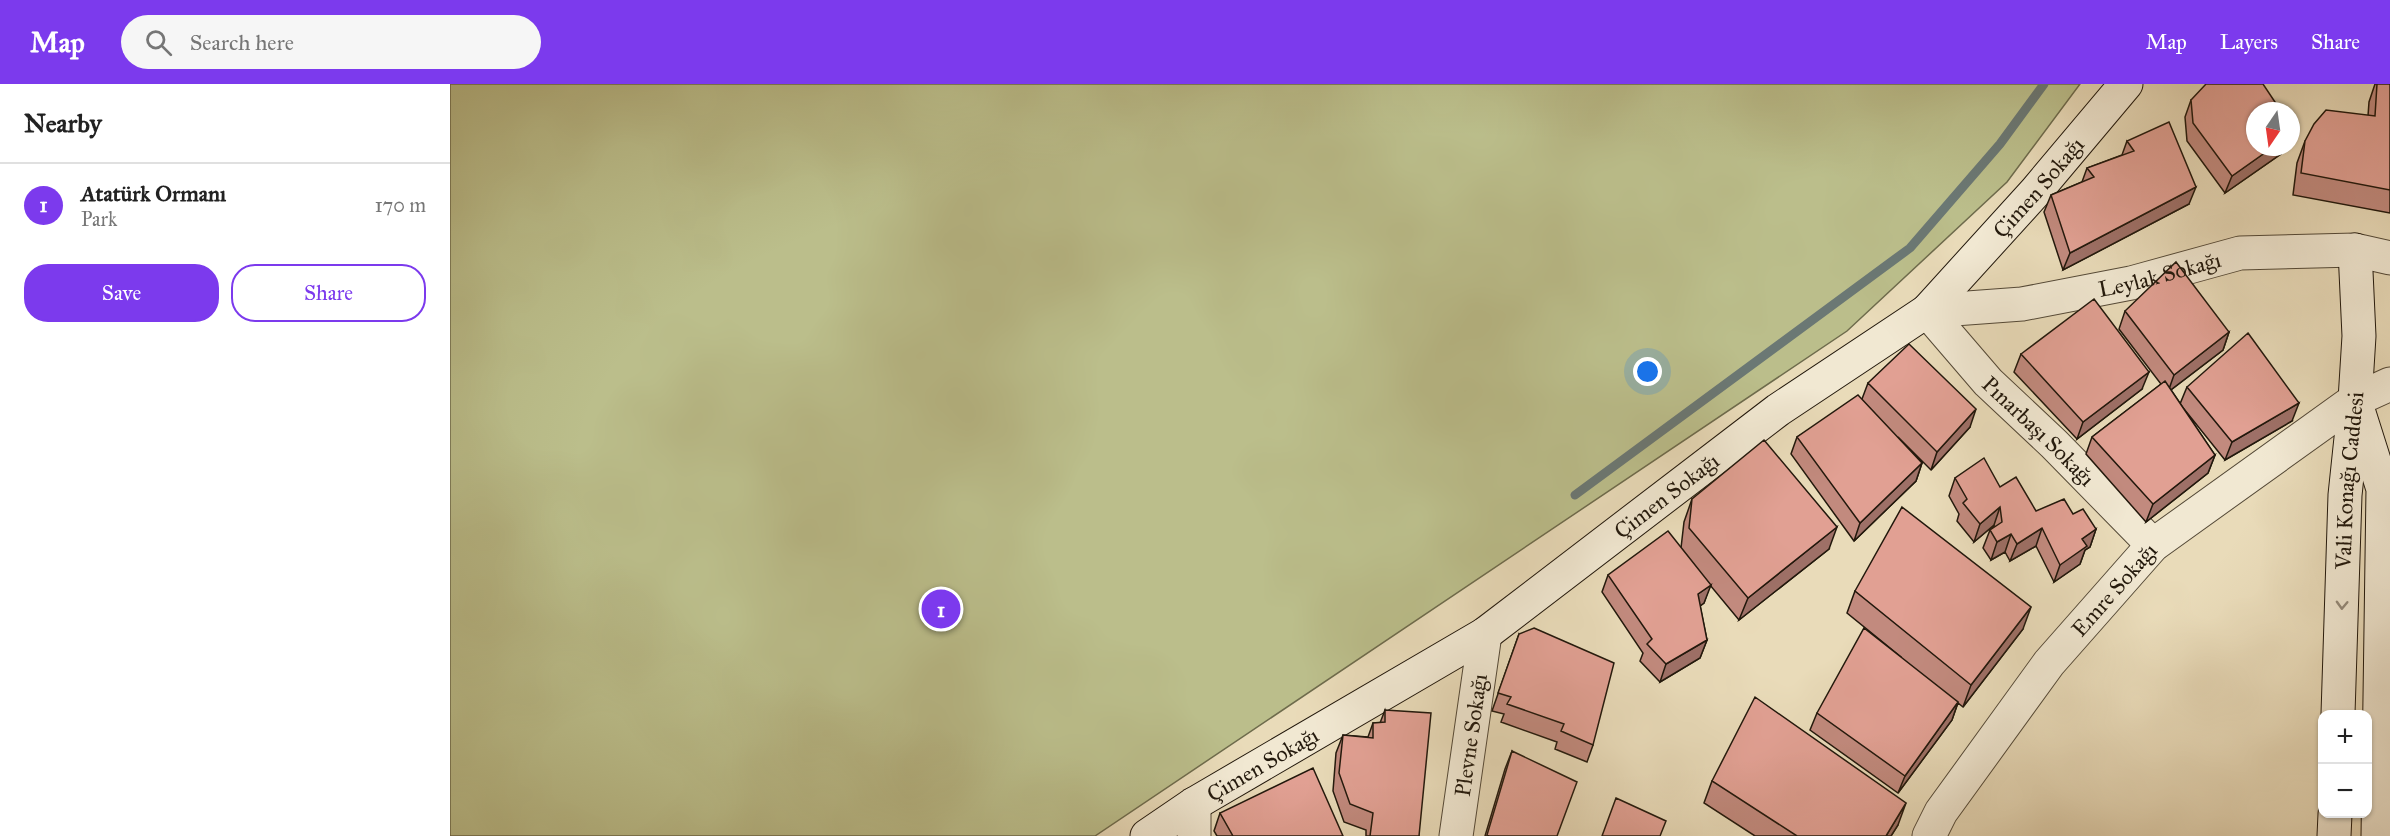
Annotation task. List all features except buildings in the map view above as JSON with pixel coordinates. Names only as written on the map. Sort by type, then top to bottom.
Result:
[{"type":"street","name":"Çimen Sokağı","points":[[1147,836],[1194,820],[1485,633],[1778,410],[1927,311],[2036,190],[2126,84]]},
{"type":"street","name":"Leylak Sokağı","points":[[1927,311],[2022,304],[2044,300],[2131,283],[2240,253],[2355,250],[2390,258]]},
{"type":"street","points":[[2355,250],[2359,336],[2355,400]]},
{"type":"street","name":"Pınarbaşı Sokağı","points":[[1927,311],[1988,382],[2054,444],[2153,545]]},
{"type":"street","name":"Emre Sokağı","points":[[1929,836],[1941,812],[2049,663],[2153,545],[2355,400],[2390,384]]},
{"type":"street","name":"Vali Konağı Caddesi","points":[[2338,710],[2345,495],[2355,400]]},
{"type":"street","name":"Vali Konağı Caddesi","points":[[2355,400],[2384,489],[2378,836]]},
{"type":"street","name":"Plevne Sokağı","points":[[1456,836],[1485,633]]},
{"type":"street","points":[[2334,836],[2335,818]]},
{"type":"green space","points":[[450,84],[2080,84],[2007,182],[1847,331],[1095,836],[450,836]]},
{"type":"waterway","points":[[1575,495],[1910,248],[2000,144],[2044,84]]},
{"type":"place","name":"Atatürk Ormanı","points":[[941,609]]}]
